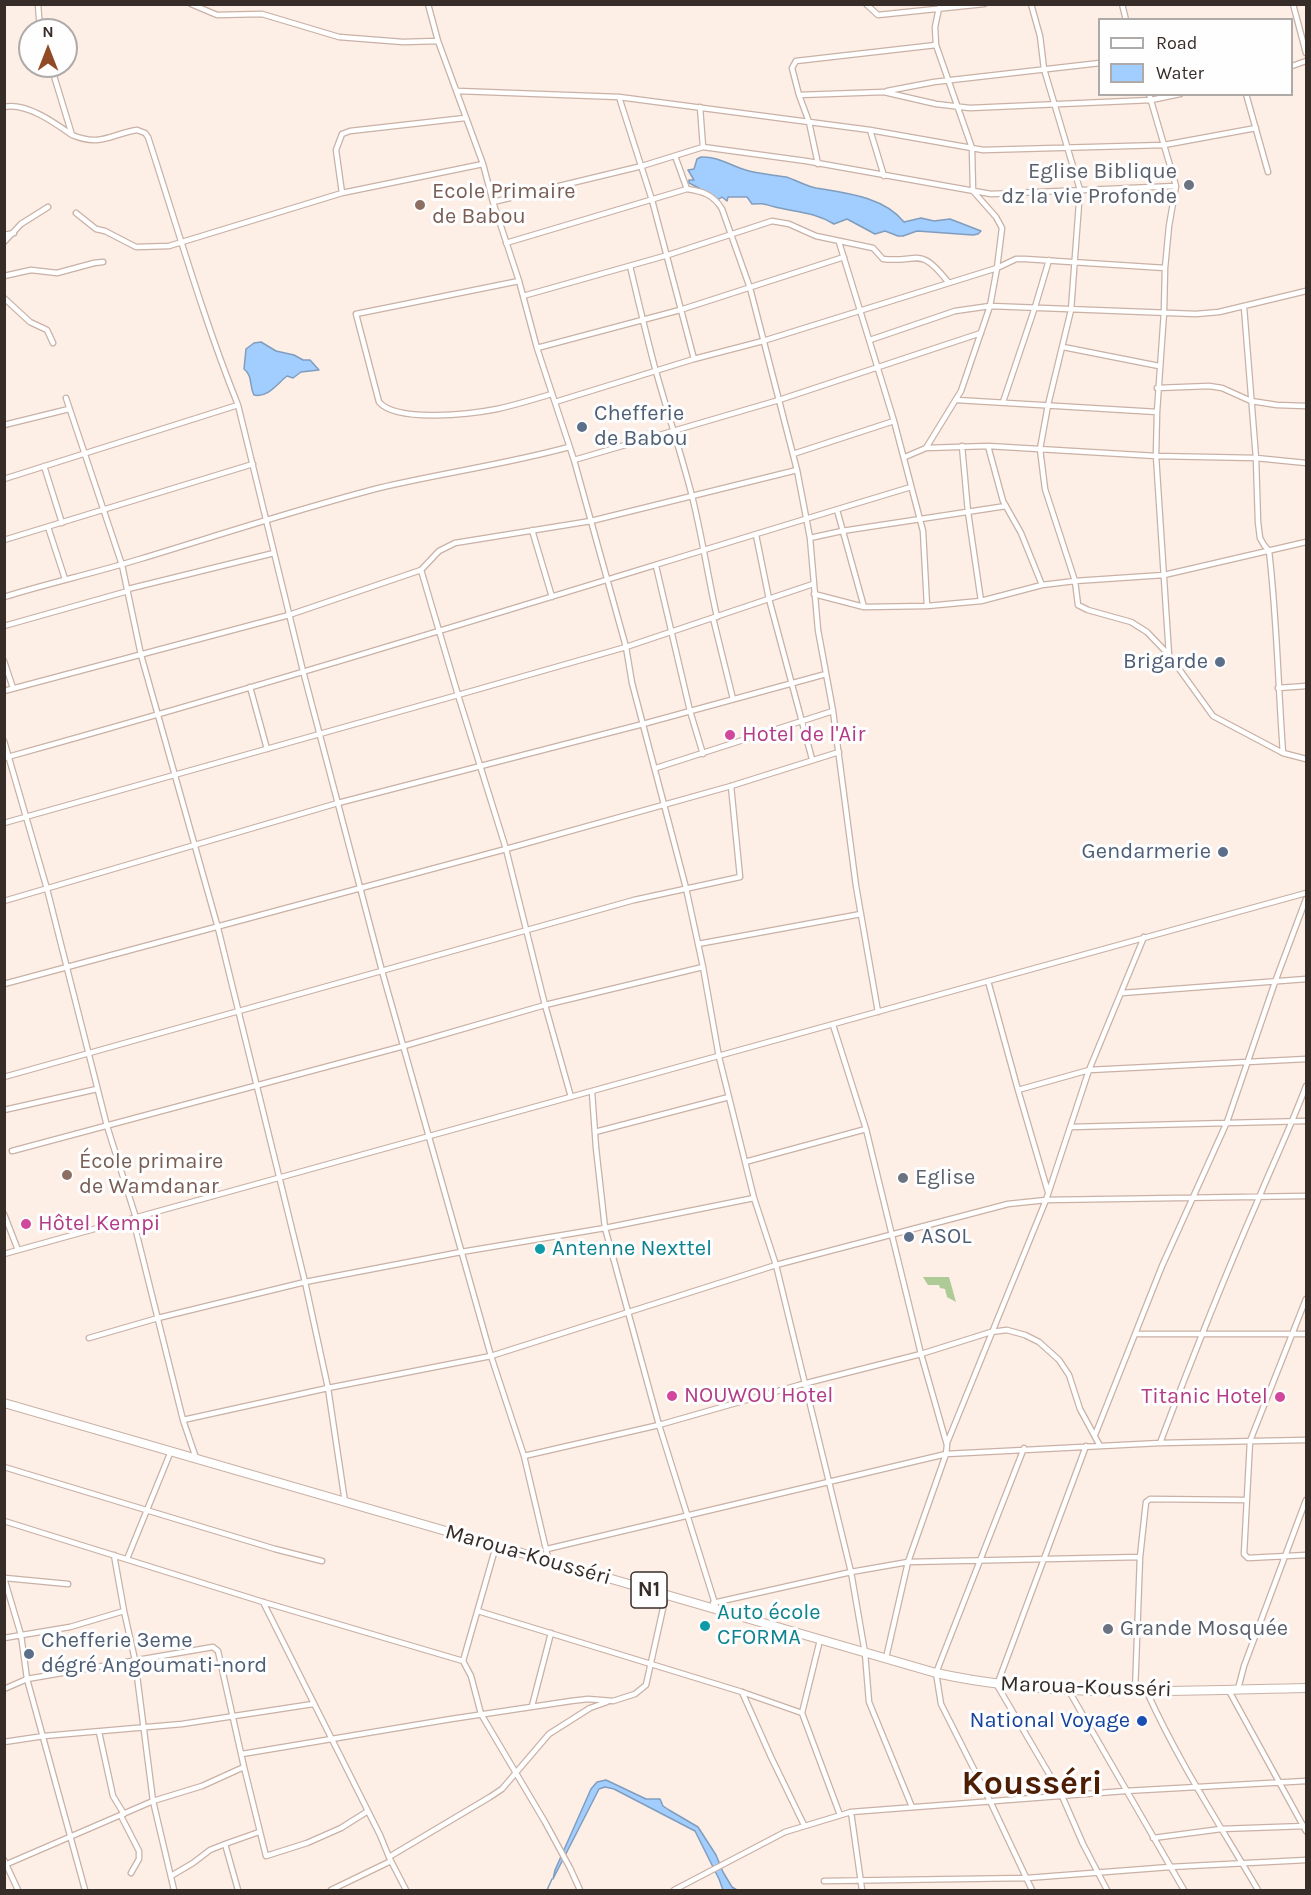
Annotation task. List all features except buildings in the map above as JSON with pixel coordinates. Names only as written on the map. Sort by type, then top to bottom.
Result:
[{"type":"highway","name":"Maroua-Kousséri","points":[[4,1403],[549,1562],[666,1595],[715,1606],[885,1660],[936,1673],[997,1684],[1069,1691],[1147,1692],[1306,1688]]},
{"type":"street","points":[[191,4],[217,15],[262,14],[339,37],[403,42],[438,41]]},
{"type":"street","points":[[428,4],[438,41],[483,164],[537,348],[574,460],[626,647],[632,683],[686,888],[719,1057],[754,1198],[776,1265],[851,1572],[865,1653],[869,1702],[912,1807]]},
{"type":"street","points":[[866,4],[878,15],[984,4]]},
{"type":"street","points":[[1031,4],[1040,36],[1044,69],[1080,190],[1071,310],[1040,449],[1048,501],[1075,581],[1078,605],[1131,622],[1147,632],[1168,655],[1213,716],[1283,753],[1306,759]]},
{"type":"street","points":[[1293,4],[1306,53]]},
{"type":"street","points":[[926,448],[957,400],[981,333],[990,306],[1002,228],[996,217],[973,191],[972,148],[936,45],[935,27],[939,8]]},
{"type":"street","points":[[818,164],[809,122],[792,68],[796,61],[936,45]]},
{"type":"street","points":[[800,95],[884,92],[948,80],[1098,63]]},
{"type":"street","points":[[55,78],[72,135]]},
{"type":"street","points":[[458,91],[619,97],[870,130],[983,150],[1164,146],[1256,128]]},
{"type":"street","points":[[884,92],[957,107],[1054,104],[1150,97],[1176,186],[1165,268],[1156,412],[1156,456],[1168,655]]},
{"type":"street","points":[[1247,96],[1268,172]]},
{"type":"street","points":[[619,97],[668,255],[694,359]]},
{"type":"street","points":[[4,107],[10,105],[25,109],[50,119],[72,135],[79,137],[107,139],[133,130],[145,133],[148,137],[181,243],[238,405],[303,671],[382,971],[491,1356],[524,1456],[549,1562]]},
{"type":"street","points":[[700,107],[703,147]]},
{"type":"street","points":[[342,193],[336,150],[342,134],[350,131],[465,118]]},
{"type":"street","points":[[870,130],[884,176]]},
{"type":"street","points":[[493,202],[642,166],[703,147],[991,194],[1176,186]]},
{"type":"street","points":[[675,156],[687,189]]},
{"type":"street","points":[[76,213],[96,229],[105,231],[136,247],[156,247],[181,243],[342,193],[483,164]]},
{"type":"street","points":[[506,243],[687,189],[704,192],[718,202],[722,209],[750,288],[797,470],[810,538],[814,594],[861,914],[878,1012]]},
{"type":"street","points":[[4,242],[21,224],[48,207]]},
{"type":"street","points":[[523,296],[668,255],[772,221],[789,224],[816,236],[873,248],[886,260],[923,258],[939,270],[948,282]]},
{"type":"street","points":[[4,235],[14,234]]},
{"type":"street","points":[[839,242],[905,457],[925,539],[927,606]]},
{"type":"street","points":[[537,348],[680,310],[844,257]]},
{"type":"street","points":[[555,402],[694,359],[763,341],[1016,259],[1074,260],[1165,268]]},
{"type":"street","points":[[1004,402],[1049,260]]},
{"type":"street","points":[[5,277],[31,270],[57,273],[94,262],[103,262]]},
{"type":"street","points":[[630,266],[642,321],[675,430],[705,550],[715,617],[733,699]]},
{"type":"street","points":[[519,281],[356,314],[379,402],[382,406],[404,414],[459,414],[498,408],[552,394]]},
{"type":"street","points":[[870,340],[955,311],[990,306],[1196,314],[1244,307],[1306,291]]},
{"type":"street","points":[[4,298],[30,322],[47,330],[53,343]]},
{"type":"street","points":[[1244,307],[1260,538],[1269,551],[1274,592],[1283,753]]},
{"type":"street","points":[[574,460],[779,400],[981,333]]},
{"type":"street","points":[[1063,347],[1159,366]]},
{"type":"street","points":[[1157,388],[1216,387],[1251,401],[1306,406]]},
{"type":"street","points":[[66,398],[122,565],[141,655],[218,928],[280,1179],[328,1388],[345,1502]]},
{"type":"street","points":[[957,400],[1156,412]]},
{"type":"street","points":[[4,479],[238,405]]},
{"type":"street","points":[[4,425],[69,409]]},
{"type":"street","points":[[793,454],[894,421]]},
{"type":"street","points":[[962,446],[968,512],[981,601]]},
{"type":"street","points":[[905,457],[926,448],[988,446],[1156,456],[1256,458],[1306,464]]},
{"type":"street","points":[[988,446],[1006,506],[1021,533],[1042,585]]},
{"type":"street","points":[[4,597],[122,565],[379,488],[569,447]]},
{"type":"street","points":[[4,540],[253,464]]},
{"type":"street","points":[[44,466],[62,523]]},
{"type":"street","points":[[4,691],[290,615],[421,570],[446,546],[476,538],[591,521],[797,470]]},
{"type":"street","points":[[7,757],[656,566],[911,487]]},
{"type":"street","points":[[810,538],[1006,506]]},
{"type":"street","points":[[837,510],[864,607]]},
{"type":"street","points":[[48,527],[64,579]]},
{"type":"street","points":[[532,530],[552,597]]},
{"type":"street","points":[[756,535],[769,599],[812,759]]},
{"type":"street","points":[[814,594],[864,607],[927,606],[981,601],[1042,585],[1164,575],[1306,542]]},
{"type":"street","points":[[4,626],[128,590],[274,553]]},
{"type":"street","points":[[656,566],[690,711],[703,754]]},
{"type":"street","points":[[421,570],[506,849],[545,1005],[572,1097]]},
{"type":"street","points":[[4,823],[626,647],[813,584]]},
{"type":"street","points":[[4,661],[13,688]]},
{"type":"street","points":[[4,901],[338,803],[826,674]]},
{"type":"street","points":[[1278,688],[1306,686]]},
{"type":"street","points":[[249,687],[267,748]]},
{"type":"street","points":[[656,768],[833,711]]},
{"type":"street","points":[[4,741],[47,889],[106,1126],[135,1219],[183,1420],[196,1458]]},
{"type":"street","points":[[4,984],[506,849],[731,786],[839,752]]},
{"type":"street","points":[[4,1077],[634,900],[740,877],[731,786]]},
{"type":"street","points":[[4,1254],[1306,893]]},
{"type":"street","points":[[1095,1435],[1162,1266],[1227,1122],[1306,899]]},
{"type":"street","points":[[698,944],[861,914]]},
{"type":"street","points":[[885,1660],[909,1562],[946,1454],[947,1445],[1046,1200],[1089,1070],[1144,937]]},
{"type":"street","points":[[12,1151],[404,1046],[545,1005],[703,967]]},
{"type":"street","points":[[1122,993],[1306,979]]},
{"type":"street","points":[[988,981],[1048,1194]]},
{"type":"street","points":[[833,1025],[866,1130],[921,1354],[947,1445]]},
{"type":"street","points":[[1018,1090],[1089,1070],[1306,1059]]},
{"type":"street","points":[[1160,1443],[1202,1333],[1293,1122],[1306,1086]]},
{"type":"street","points":[[4,1110],[97,1089]]},
{"type":"street","points":[[592,1092],[605,1228],[659,1425],[715,1606],[851,1572],[909,1562],[1140,1557]]},
{"type":"street","points":[[595,1132],[729,1097]]},
{"type":"street","points":[[1070,1127],[1306,1121]]},
{"type":"street","points":[[745,1162],[866,1130]]},
{"type":"street","points":[[183,1420],[328,1388],[491,1356],[776,1265],[1008,1204],[1046,1200],[1306,1196]]},
{"type":"street","points":[[90,1338],[158,1318],[304,1282],[461,1252],[605,1228],[754,1198]]},
{"type":"street","points":[[4,1214],[18,1250]]},
{"type":"street","points":[[1306,1299],[1250,1442],[1245,1556],[1248,1558],[1306,1555]]},
{"type":"street","points":[[524,1456],[659,1425],[921,1354],[991,1332],[1007,1330],[1016,1331],[1047,1348],[1069,1375],[1080,1409],[1100,1446]]},
{"type":"street","points":[[1136,1334],[1306,1334]]},
{"type":"street","points":[[547,1549],[946,1454],[1160,1443],[1306,1440]]},
{"type":"street","points":[[1086,1446],[997,1684],[1062,1796],[1107,1890]]},
{"type":"street","points":[[1023,1449],[936,1673],[941,1704],[1032,1890]]},
{"type":"street","points":[[127,1559],[171,1451]]},
{"type":"street","points":[[4,1467],[322,1561]]},
{"type":"street","points":[[1135,1692],[1140,1557],[1145,1505],[1148,1500],[1246,1500]]},
{"type":"street","points":[[1238,1689],[1244,1666],[1306,1500]]},
{"type":"street","points":[[4,1521],[263,1602],[463,1661]]},
{"type":"street","points":[[496,1546],[463,1661],[471,1676],[481,1714],[545,1822],[580,1890]]},
{"type":"street","points":[[114,1555],[135,1660],[153,1802],[174,1890]]},
{"type":"street","points":[[68,1584],[5,1578],[21,1635],[27,1679],[85,1890]]},
{"type":"street","points":[[331,1890],[390,1859],[502,1789],[549,1734],[590,1708],[644,1689],[666,1595]]},
{"type":"street","points":[[263,1602],[406,1890]]},
{"type":"street","points":[[4,1638],[70,1627],[124,1611]]},
{"type":"street","points":[[478,1611],[742,1692],[802,1713]]},
{"type":"street","points":[[532,1706],[551,1633]]},
{"type":"street","points":[[820,1640],[802,1713],[840,1815]]},
{"type":"street","points":[[4,1689],[27,1679],[216,1648],[264,1854],[269,1856],[341,1828],[368,1811]]},
{"type":"street","points":[[1153,1838],[1221,1829],[1305,1827],[1228,1689]]},
{"type":"street","points":[[1069,1691],[1184,1890]]},
{"type":"street","points":[[742,1692],[804,1825]]},
{"type":"street","points":[[1147,1692],[1160,1721],[1258,1890]]},
{"type":"street","points":[[242,1754],[532,1706],[588,1699],[613,1701]]},
{"type":"street","points":[[4,1742],[44,1736],[234,1718],[313,1704]]},
{"type":"street","points":[[99,1732],[113,1796],[139,1851],[139,1859],[131,1873]]},
{"type":"street","points":[[18,1890],[7,1874],[6,1862],[153,1802],[202,1786],[244,1767]]},
{"type":"street","points":[[674,1890],[769,1839],[804,1825],[851,1812],[1125,1791],[1306,1781]]},
{"type":"street","points":[[851,1812],[862,1890]]},
{"type":"street","points":[[171,1876],[210,1850],[259,1832]]},
{"type":"street","points":[[225,1844],[238,1890]]},
{"type":"street","points":[[824,1881],[1027,1878],[1306,1860]]},
{"type":"green space","points":[[923,1277],[949,1277],[956,1302],[947,1297],[945,1289],[940,1288],[939,1285],[928,1285]]},
{"type":"water","points":[[701,157],[719,160],[749,171],[786,177],[812,187],[852,194],[886,207],[904,222],[921,218],[934,221],[950,219],[981,231],[973,235],[917,231],[903,236],[885,231],[875,234],[847,219],[834,224],[805,213],[764,204],[752,204],[747,197],[728,197],[727,201],[722,197],[719,199],[705,196],[699,188],[689,183],[689,180],[694,180],[688,170],[694,169],[697,159]]},
{"type":"water","points":[[261,342],[276,351],[310,360],[319,370],[301,372],[293,378],[287,376],[268,392],[254,395],[249,375],[244,369],[246,349],[254,343]]},
{"type":"water","points":[[606,1780],[646,1799],[660,1799],[663,1806],[698,1827],[716,1855],[732,1887],[737,1890],[723,1890],[695,1831],[614,1789],[605,1787],[599,1789],[553,1879],[591,1789],[597,1782]]},
{"type":"waterway","points":[[547,1890],[552,1879]]},
{"type":"place","name":"Eglise Biblique dz la vie Profonde","points":[[1189,185]]},
{"type":"place","name":"Ecole Primaire de Babou","points":[[420,205]]},
{"type":"place","name":"Chefferie de Babou","points":[[582,427]]},
{"type":"place","name":"Brigarde","points":[[1220,662]]},
{"type":"place","name":"Hotel de l'Air","points":[[730,735]]},
{"type":"place","name":"Gendarmerie","points":[[1223,852]]},
{"type":"place","name":"École primaire de Wamdanar","points":[[67,1175]]},
{"type":"place","name":"Eglise","points":[[903,1178]]},
{"type":"place","name":"Hôtel Kempi","points":[[26,1224]]},
{"type":"place","name":"ASOL","points":[[909,1237]]},
{"type":"place","name":"Antenne Nexttel","points":[[540,1249]]},
{"type":"place","name":"NOUWOU Hotel","points":[[672,1396]]},
{"type":"place","name":"Titanic Hotel","points":[[1280,1397]]},
{"type":"place","name":"Auto école CFORMA","points":[[705,1626]]},
{"type":"place","name":"Grande Mosquée","points":[[1108,1629]]},
{"type":"place","name":"Chefferie 3eme dégré Angoumati-nord","points":[[29,1654]]},
{"type":"place","name":"National Voyage","points":[[1142,1721]]},
{"type":"district","name":"Kousséri","points":[[1032,1784]]}]
